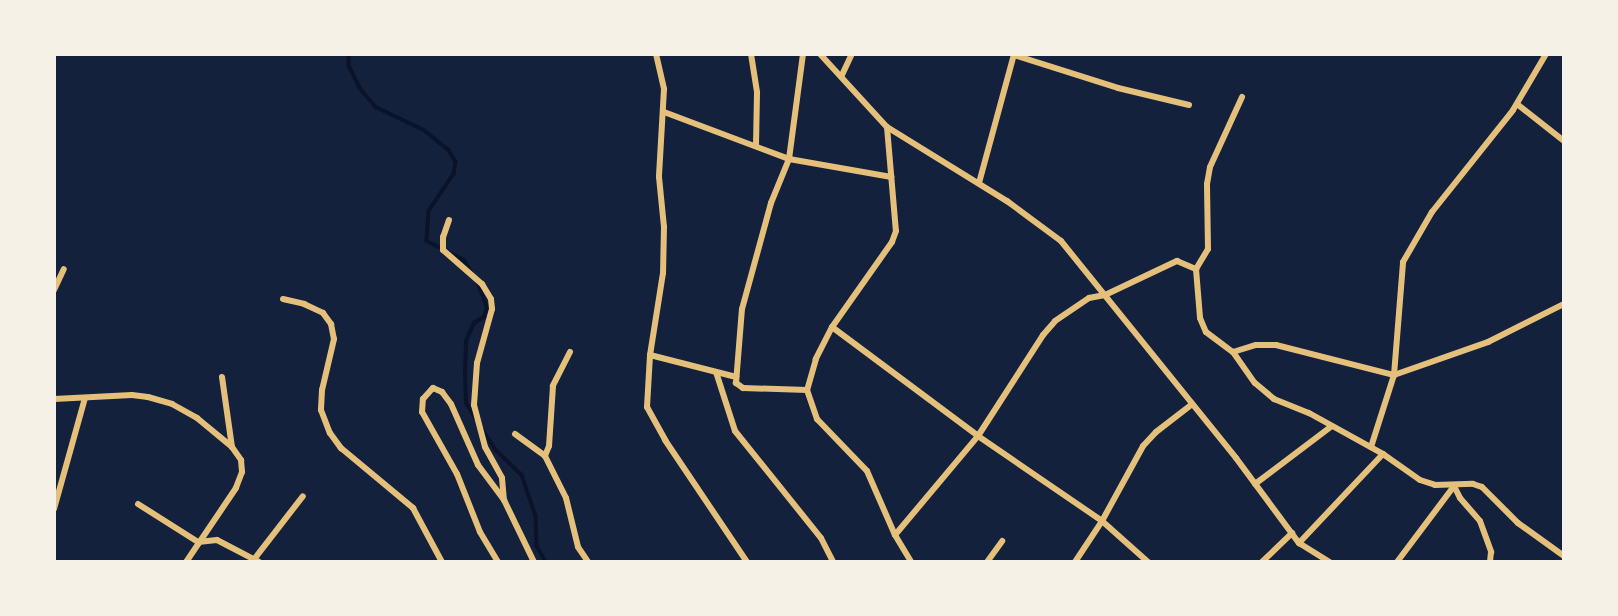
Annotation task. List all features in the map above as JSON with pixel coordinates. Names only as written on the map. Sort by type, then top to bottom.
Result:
[{"type":"street","points":[[656,54],[664,89],[659,177],[664,227],[663,273],[650,355],[647,407],[654,424],[747,562]]},
{"type":"street","points":[[751,54],[757,93],[756,146]]},
{"type":"street","points":[[803,54],[789,159],[771,203],[742,309],[736,377],[737,386],[743,388],[807,390]]},
{"type":"street","points":[[820,54],[887,127],[979,183],[1052,233],[1105,295],[1299,542],[1329,562]]},
{"type":"street","points":[[842,75],[852,54]]},
{"type":"street","points":[[1371,447],[1394,375],[1403,262],[1432,212],[1517,104],[1546,54]]},
{"type":"street","points":[[979,183],[1014,55],[1118,88],[1189,105]]},
{"type":"street","points":[[1242,97],[1210,167],[1206,184],[1208,249],[1196,269],[1200,318],[1215,342],[1233,352],[1255,383],[1274,399],[1371,447],[1420,480],[1434,485],[1474,484],[1482,487],[1518,523],[1564,556]]},
{"type":"street","points":[[1517,104],[1564,141]]},
{"type":"street","points":[[664,112],[789,159],[891,177]]},
{"type":"street","points":[[887,127],[897,217],[892,242],[832,327],[816,359],[807,390],[817,419],[867,471],[895,535],[911,562]]},
{"type":"street","points":[[449,220],[443,237],[446,257],[482,284],[491,299],[492,309],[477,363],[474,405],[485,447],[502,478],[504,500]]},
{"type":"street","points":[[895,535],[978,436],[1043,335],[1055,321],[1088,298],[1105,295],[1177,261],[1196,269]]},
{"type":"street","points":[[54,289],[64,269]]},
{"type":"street","points":[[283,299],[304,303],[323,313],[331,324],[334,339],[321,410],[330,433],[341,448],[413,509],[442,562]]},
{"type":"street","points":[[1233,352],[1256,345],[1276,345],[1394,375],[1488,342],[1564,304]]},
{"type":"street","points":[[832,327],[978,436],[1102,521],[1148,562]]},
{"type":"street","points":[[545,456],[549,446],[553,386],[570,352]]},
{"type":"street","points":[[650,355],[736,377]]},
{"type":"street","points":[[716,372],[735,431],[821,538],[833,562]]},
{"type":"street","points":[[222,377],[232,447]]},
{"type":"street","points":[[498,562],[480,532],[457,474],[426,423],[422,412],[423,399],[427,391],[433,388],[442,392],[451,404],[478,465],[504,500],[534,562]]},
{"type":"street","points":[[54,399],[132,395],[172,404],[197,418],[232,447],[241,460],[242,472],[236,488],[186,562]]},
{"type":"street","points":[[54,509],[85,398]]},
{"type":"street","points":[[1075,562],[1102,521],[1143,446],[1156,432],[1191,405]]},
{"type":"street","points":[[1255,484],[1332,426]]},
{"type":"street","points":[[514,434],[545,456],[566,498],[578,547],[588,562]]},
{"type":"street","points":[[1299,542],[1383,454]]},
{"type":"street","points":[[1397,562],[1454,486]]},
{"type":"street","points":[[1454,486],[1460,498],[1480,521],[1491,552],[1490,562]]},
{"type":"street","points":[[138,504],[198,542],[218,540],[255,561],[303,496]]},
{"type":"street","points":[[1262,562],[1293,533]]},
{"type":"street","points":[[988,562],[1002,541]]},
{"type":"waterway","points":[[349,54],[349,66],[360,88],[376,107],[424,130],[449,150],[456,162],[454,174],[429,211],[427,241],[464,260],[472,273]]},
{"type":"waterway","points":[[475,418],[466,403],[465,373],[466,341],[474,323],[484,317],[487,308],[478,283]]},
{"type":"waterway","points":[[483,430],[496,450],[522,475],[536,516],[537,546],[546,562]]}]
